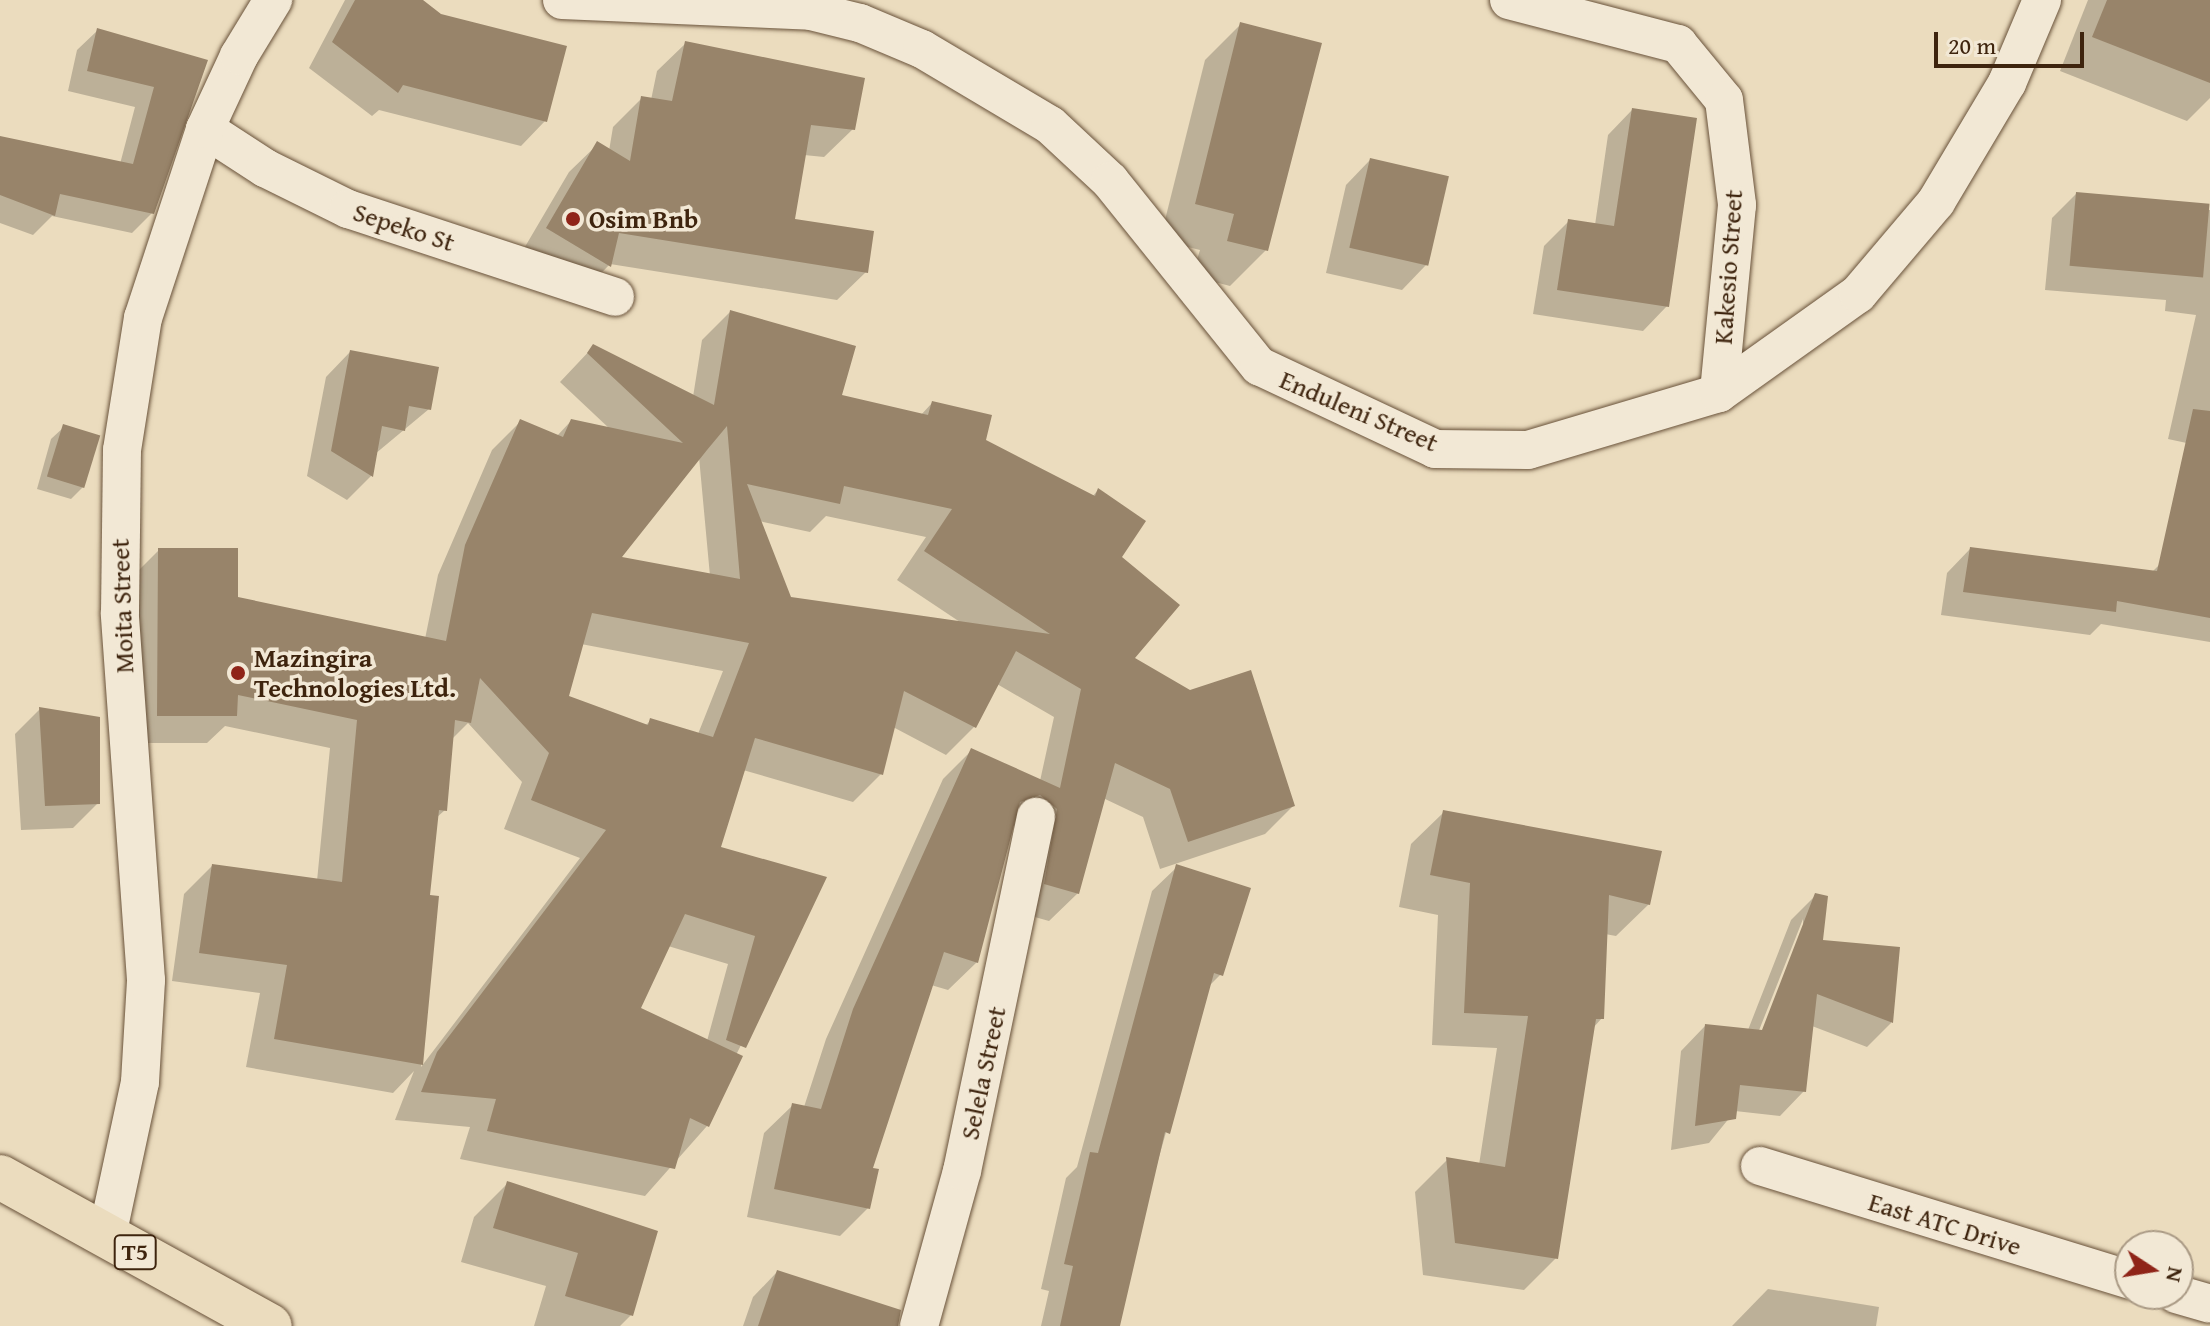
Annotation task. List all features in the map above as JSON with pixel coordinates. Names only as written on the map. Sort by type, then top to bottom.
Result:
[{"type":"highway","name":"T5","points":[[0,1177],[270,1326]]},
{"type":"street","name":"Moita Street","points":[[107,1236],[140,1082],[146,980],[120,613],[122,450],[143,318],[205,129],[239,56],[273,0]]},
{"type":"street","name":"Enduleni Street","points":[[562,0],[811,11],[860,23],[922,49],[1050,125],[1110,181],[1259,366],[1435,449],[1528,450],[1719,393],[1858,294],[1936,202],[2007,83],[2042,0]]},
{"type":"street","name":"Kakesio Street","points":[[1509,0],[1678,44],[1724,100],[1737,205],[1719,393]]},
{"type":"street","name":"Sepeko St","points":[[205,129],[265,168],[348,209],[615,297]]},
{"type":"street","name":"Selela Street","points":[[919,1326],[962,1171],[1036,817]]},
{"type":"street","name":"East ATC Drive","points":[[1760,1166],[2114,1275]]},
{"type":"building","points":[[355,0],[423,0],[441,14],[567,46],[547,122],[403,85],[398,93],[332,42]]},
{"type":"building","points":[[2107,0],[2210,0],[2210,83],[2092,37]]},
{"type":"building","points":[[1240,22],[1322,43],[1268,251],[1227,241],[1234,214],[1195,204]]},
{"type":"building","points":[[97,28],[208,60],[154,214],[60,194],[55,216],[0,195],[0,136],[133,164],[154,87],[87,71]]},
{"type":"building","points":[[685,41],[865,78],[855,130],[811,125],[795,219],[874,231],[868,273],[619,233],[611,267],[546,228],[597,141],[630,161],[641,96],[672,101]]},
{"type":"building","points":[[1632,108],[1697,118],[1669,307],[1557,290],[1568,219],[1614,226]]},
{"type":"building","points":[[1370,158],[1449,176],[1428,266],[1349,248]]},
{"type":"building","points":[[2076,192],[2209,204],[2203,277],[2070,266]]},
{"type":"building","points":[[730,310],[856,346],[842,395],[928,415],[932,401],[992,415],[986,440],[1095,496],[1098,488],[1146,521],[1122,557],[1180,605],[1135,658],[1190,690],[1251,670],[1295,806],[1188,842],[1170,789],[1115,763],[1079,894],[1044,884],[1057,809],[1040,795],[1020,802],[978,963],[944,952],[873,1168],[879,1169],[870,1209],[774,1189],[792,1103],[821,1109],[853,1009],[971,748],[1060,788],[1081,689],[1016,651],[976,728],[904,691],[883,775],[755,738],[721,847],[827,877],[746,1048],[726,1040],[755,936],[685,914],[641,1008],[743,1056],[709,1127],[690,1118],[675,1169],[487,1131],[496,1099],[421,1092],[437,1052],[606,830],[531,800],[549,753],[480,678],[471,723],[455,720],[447,811],[439,810],[430,895],[439,896],[423,1065],[274,1039],[287,965],[199,953],[212,864],[342,882],[357,720],[238,695],[237,716],[157,716],[158,548],[238,548],[238,597],[446,641],[465,545],[520,419],[563,437],[571,419],[683,443],[587,353],[593,344],[714,405]],"holes":[[[727,426],[740,579],[622,557],[707,450]],[[747,484],[840,504],[844,486],[952,509],[924,551],[1050,634],[791,597]],[[592,613],[749,643],[713,737],[650,718],[648,725],[569,696]]]},
{"type":"building","points":[[350,350],[439,367],[431,410],[409,406],[405,431],[382,426],[373,477],[331,451]]},
{"type":"building","points":[[2193,409],[2210,411],[2210,618],[2117,601],[2116,612],[1963,592],[1970,547],[2157,571]]},
{"type":"building","points":[[63,424],[100,435],[84,488],[47,477]]},
{"type":"building","points":[[39,707],[100,717],[100,804],[45,806]]},
{"type":"building","points":[[1443,810],[1662,851],[1650,905],[1609,895],[1604,1019],[1596,1019],[1558,1259],[1455,1243],[1446,1157],[1505,1167],[1528,1016],[1464,1013],[1470,883],[1430,875]]},
{"type":"building","points":[[1176,864],[1251,888],[1223,976],[1214,973],[1170,1134],[1165,1132],[1120,1326],[1060,1326],[1073,1266],[1064,1264],[1090,1152],[1098,1153]]},
{"type":"building","points":[[1815,893],[1828,896],[1823,940],[1900,947],[1893,1023],[1817,994],[1806,1092],[1740,1085],[1736,1119],[1695,1126],[1705,1024],[1762,1030]]},
{"type":"building","points":[[507,1181],[658,1231],[633,1316],[565,1296],[578,1253],[493,1228]]},
{"type":"building","points":[[777,1270],[901,1310],[898,1326],[758,1326]]},
{"type":"place","name":"Osim Bnb","points":[[573,219]]},
{"type":"place","name":"Mazingira Technologies Ltd.","points":[[238,673]]}]
